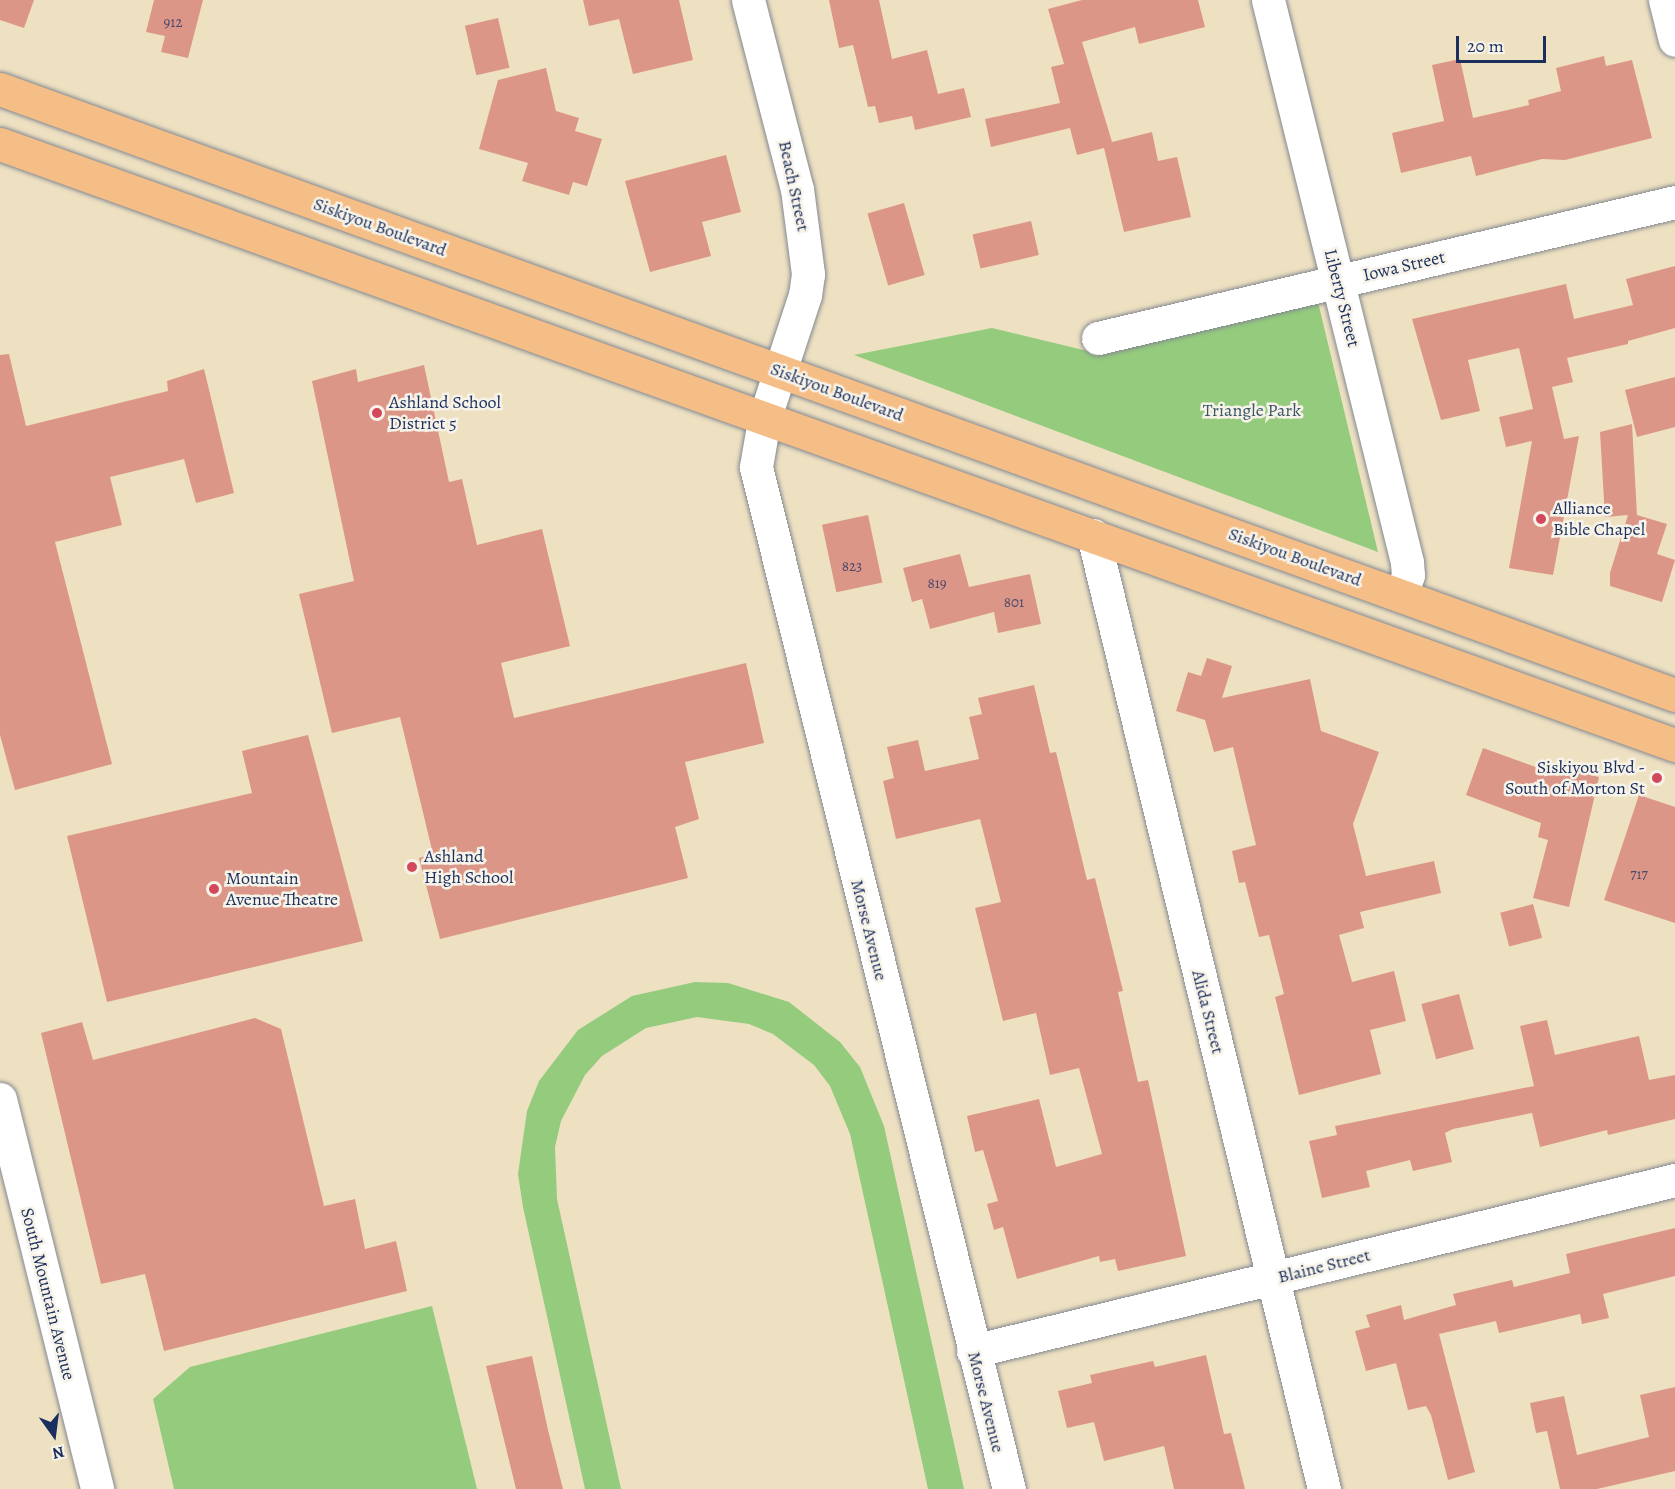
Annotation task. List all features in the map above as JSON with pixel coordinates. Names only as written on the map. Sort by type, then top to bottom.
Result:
[{"type":"main road","name":"Siskiyou Boulevard","points":[[0,89],[1675,695]]},
{"type":"main road","points":[[0,144],[1675,746]]},
{"type":"street","name":"Beach Street","points":[[748,0],[797,189],[807,254],[805,295],[779,371]]},
{"type":"street","name":"Liberty Street","points":[[1268,0],[1407,562],[1408,575],[1401,595]]},
{"type":"street","points":[[1665,0],[1675,40]]},
{"type":"street","name":"Iowa Street","points":[[1098,339],[1675,202]]},
{"type":"street","name":"Morse Avenue","points":[[779,371],[756,452],[763,501],[1009,1489]]},
{"type":"street","name":"Alida Street","points":[[1093,535],[1324,1489]]},
{"type":"street","name":"South Mountain Avenue","points":[[0,1099],[97,1489]]},
{"type":"street","name":"Blaine Street","points":[[973,1351],[1675,1180]]},
{"type":"green space","name":"Triangle Park","points":[[1318,302],[1378,552],[854,355],[992,328],[1100,354]]},
{"type":"green space","points":[[695,982],[728,983],[789,1002],[840,1042],[860,1067],[884,1126],[964,1489],[928,1489],[850,1134],[830,1086],[814,1065],[773,1034],[749,1024],[697,1017],[646,1028],[602,1056],[585,1075],[561,1121],[555,1147],[557,1199],[621,1489],[585,1489],[523,1207],[518,1174],[527,1111],[539,1081],[578,1030],[632,996]]},
{"type":"green space","points":[[432,1306],[477,1489],[174,1489],[153,1399],[190,1367]]},
{"type":"building","points":[[0,0],[34,0],[24,28],[0,20]]},
{"type":"building","points":[[154,0],[203,0],[188,58],[161,52],[165,36],[146,32]]},
{"type":"building","points":[[583,0],[679,0],[693,60],[633,74],[619,19],[589,26]]},
{"type":"building","points":[[829,0],[879,0],[892,59],[927,50],[938,94],[964,88],[971,117],[915,130],[912,116],[879,123],[875,106],[868,107],[853,45],[839,48]]},
{"type":"building","points":[[1082,0],[1198,0],[1205,27],[1139,44],[1135,27],[1082,42],[1112,142],[1152,132],[1158,161],[1177,157],[1191,217],[1124,232],[1104,148],[1077,155],[1070,128],[991,147],[985,119],[1060,103],[1051,67],[1064,64],[1048,9]]},
{"type":"building","points":[[498,18],[509,68],[476,75],[465,26]]},
{"type":"building","points":[[1604,56],[1606,66],[1632,60],[1652,138],[1565,160],[1542,159],[1476,176],[1471,156],[1401,173],[1392,133],[1444,121],[1432,65],[1460,59],[1473,118],[1529,105],[1528,100],[1561,91],[1556,68]]},
{"type":"building","points":[[546,68],[556,111],[579,118],[575,131],[602,139],[587,186],[573,182],[569,195],[522,181],[528,163],[479,149],[498,80]]},
{"type":"building","points":[[726,155],[741,212],[702,222],[711,256],[650,272],[625,181]]},
{"type":"building","points":[[904,203],[925,275],[888,286],[867,213]]},
{"type":"building","points":[[1031,221],[1039,255],[980,269],[973,234]]},
{"type":"building","points":[[1675,266],[1675,328],[1628,341],[1628,344],[1567,358],[1573,382],[1552,387],[1564,439],[1579,436],[1553,575],[1509,568],[1532,441],[1506,447],[1499,417],[1533,409],[1519,348],[1468,360],[1480,411],[1441,420],[1412,319],[1566,284],[1574,319],[1633,305],[1626,279]]},
{"type":"building","points":[[9,354],[26,426],[168,391],[167,381],[204,369],[234,493],[196,503],[184,459],[110,477],[122,525],[55,542],[112,764],[15,790],[0,735],[0,355]]},
{"type":"building","points":[[424,365],[449,482],[462,479],[477,545],[542,529],[570,646],[501,663],[514,718],[746,663],[764,743],[685,762],[699,819],[675,827],[688,878],[440,939],[419,858],[433,854],[400,717],[332,733],[299,594],[354,581],[312,381],[356,369],[358,382]]},
{"type":"building","points":[[1675,377],[1675,427],[1637,437],[1625,390]]},
{"type":"building","points":[[1632,424],[1637,515],[1667,524],[1657,554],[1675,560],[1662,602],[1610,586],[1610,573],[1628,515],[1605,517],[1600,432]]},
{"type":"building","points":[[868,515],[882,582],[836,592],[822,525]]},
{"type":"building","points":[[960,554],[969,587],[1030,574],[1041,624],[998,633],[994,612],[930,629],[922,599],[912,602],[903,568]]},
{"type":"building","points":[[1207,658],[1232,666],[1222,698],[1310,679],[1321,731],[1379,752],[1353,824],[1366,876],[1434,861],[1441,893],[1360,912],[1364,928],[1339,935],[1352,982],[1394,971],[1406,1021],[1370,1030],[1381,1074],[1299,1095],[1275,997],[1284,994],[1269,935],[1259,937],[1245,882],[1239,883],[1232,851],[1256,845],[1233,747],[1214,752],[1205,720],[1176,711],[1188,672],[1201,676]]},
{"type":"building","points":[[1034,685],[1050,753],[1056,752],[1087,880],[1095,878],[1123,991],[1118,992],[1138,1082],[1148,1080],[1186,1256],[1118,1271],[1115,1259],[1100,1262],[1099,1256],[1017,1279],[1003,1227],[994,1230],[987,1204],[998,1201],[983,1150],[975,1152],[967,1116],[1039,1099],[1056,1167],[1102,1154],[1079,1068],[1050,1075],[1036,1013],[1003,1021],[975,908],[1001,902],[980,819],[896,839],[883,781],[894,778],[887,747],[918,740],[925,771],[979,759],[969,717],[982,714],[978,698]]},
{"type":"building","name":"Mountain Avenue Theatre","points":[[308,735],[363,941],[107,1002],[67,836],[252,793],[242,751]]},
{"type":"building","points":[[1483,748],[1552,773],[1554,767],[1599,777],[1569,907],[1533,898],[1548,840],[1538,837],[1541,823],[1466,795]]},
{"type":"building","points":[[1639,795],[1675,807],[1675,923],[1604,900]]},
{"type":"building","points":[[1533,904],[1542,938],[1509,947],[1500,913]]},
{"type":"building","points":[[1459,994],[1474,1049],[1436,1059],[1421,1004]]},
{"type":"building","points":[[255,1018],[281,1029],[324,1206],[355,1199],[365,1249],[396,1241],[407,1291],[164,1351],[145,1274],[101,1284],[41,1033],[82,1022],[93,1060]]},
{"type":"building","points":[[1547,1020],[1555,1055],[1639,1036],[1649,1080],[1675,1075],[1675,1119],[1608,1135],[1607,1130],[1540,1147],[1532,1113],[1453,1129],[1445,1133],[1452,1162],[1413,1171],[1410,1160],[1366,1171],[1370,1187],[1322,1198],[1309,1141],[1337,1135],[1335,1126],[1534,1086],[1520,1026]]},
{"type":"building","points":[[1675,1228],[1675,1276],[1603,1294],[1609,1318],[1582,1324],[1580,1314],[1499,1333],[1496,1321],[1439,1334],[1475,1472],[1448,1480],[1431,1415],[1426,1406],[1408,1410],[1396,1363],[1366,1371],[1355,1331],[1370,1327],[1366,1315],[1401,1305],[1404,1320],[1456,1305],[1453,1294],[1512,1280],[1514,1287],[1570,1273],[1566,1254]]},
{"type":"building","points":[[1206,1355],[1224,1434],[1231,1433],[1245,1489],[1174,1489],[1164,1446],[1104,1461],[1094,1422],[1067,1428],[1058,1391],[1092,1383],[1090,1375],[1153,1361],[1155,1367]]},
{"type":"building","points":[[532,1356],[563,1489],[516,1489],[486,1366]]},
{"type":"building","points":[[1675,1387],[1675,1471],[1597,1489],[1560,1489],[1547,1431],[1536,1433],[1530,1403],[1564,1396],[1577,1455],[1649,1437],[1640,1395]]},
{"type":"place","name":"Ashland School District 5","points":[[377,413]]},
{"type":"place","name":"Alliance Bible Chapel","points":[[1541,519]]},
{"type":"place","name":"Siskiyou Blvd - South of Morton St","points":[[1657,778]]},
{"type":"place","name":"Ashland High School","points":[[412,867]]},
{"type":"place","name":"Mountain Avenue Theatre","points":[[214,889]]}]
